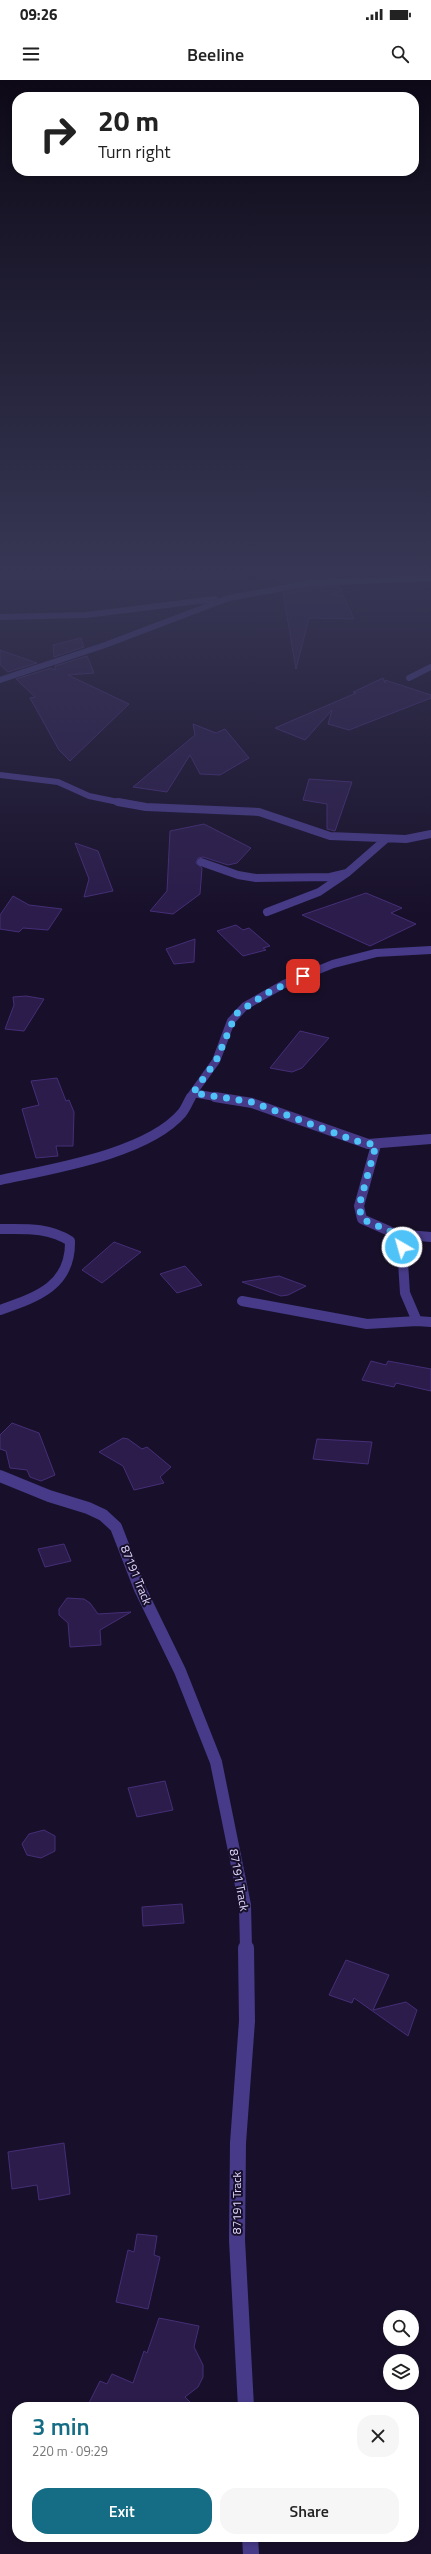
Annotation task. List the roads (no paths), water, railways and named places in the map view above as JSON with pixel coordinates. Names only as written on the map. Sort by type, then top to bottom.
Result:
[{"type":"street","points":[[0,775],[58,782],[89,796],[114,803],[146,807],[259,812],[301,828],[330,836],[406,839],[431,834]]},
{"type":"street","points":[[267,912],[333,886],[386,839]]},
{"type":"street","points":[[201,862],[238,875],[270,879],[330,877],[347,874]]},
{"type":"street","points":[[0,1180],[106,1154],[135,1144],[175,1121],[190,1104],[193,1093],[216,1061],[231,1021],[245,1006],[284,984],[333,964],[376,953],[431,950]]},
{"type":"street","points":[[193,1093],[252,1102],[356,1141],[376,1145],[431,1139]]},
{"type":"street","points":[[376,1145],[359,1206],[362,1219],[396,1234],[431,1237]]},
{"type":"street","points":[[0,1229],[48,1229],[60,1233],[70,1241],[72,1252],[70,1264],[55,1285],[41,1295],[0,1310]]},
{"type":"street","points":[[396,1234],[402,1247],[405,1293],[418,1321]]},
{"type":"street","points":[[242,1300],[367,1324],[418,1321],[431,1322]]},
{"type":"street","name":"87191 Track","points":[[0,1476],[49,1496],[88,1508],[103,1515],[116,1527],[140,1589],[180,1671],[216,1762],[245,1905],[247,2021],[238,2142],[237,2240],[246,2402]]},
{"type":"street","points":[[250,2542],[251,2554]]}]
